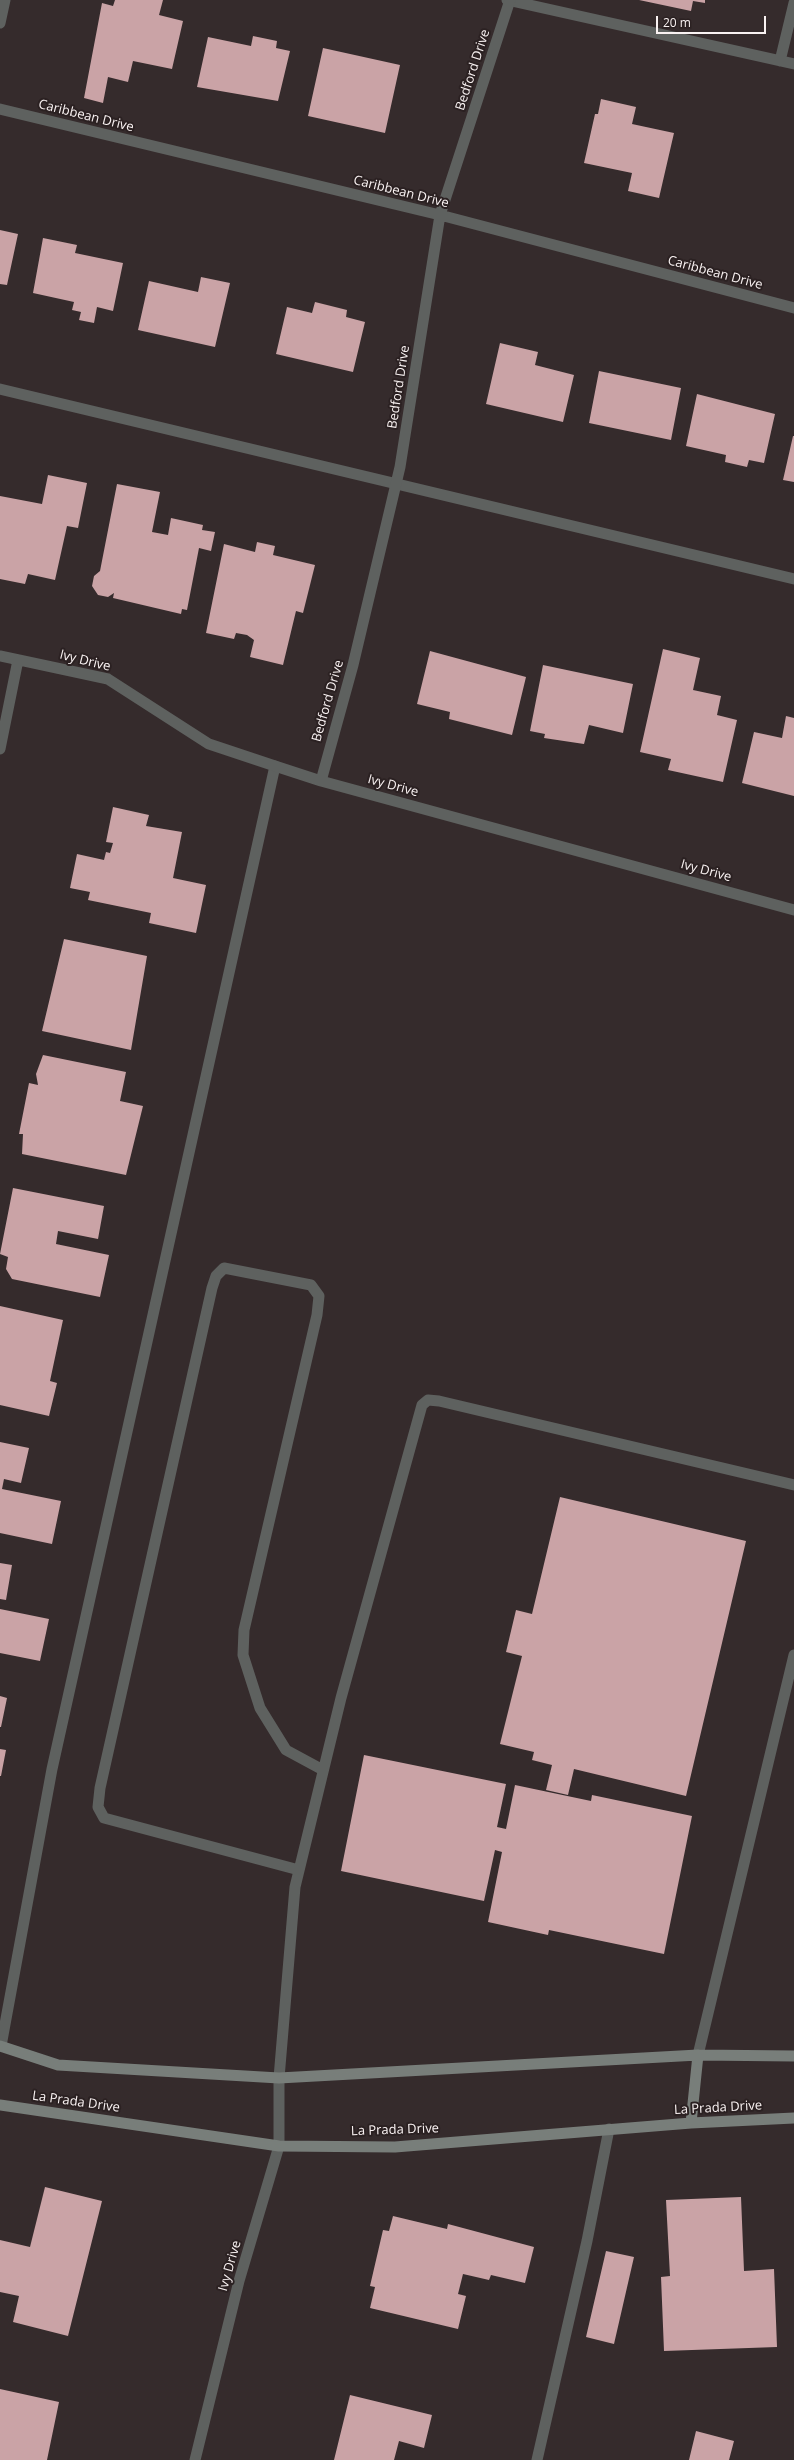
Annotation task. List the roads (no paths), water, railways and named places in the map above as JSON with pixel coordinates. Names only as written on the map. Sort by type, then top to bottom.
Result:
[{"type":"main road","points":[[0,2046],[58,2065],[279,2078],[698,2055],[794,2056]]},
{"type":"main road","points":[[691,2123],[698,2055]]},
{"type":"main road","name":"La Prada Drive","points":[[0,2105],[279,2146],[395,2147],[691,2123],[794,2118]]},
{"type":"street","points":[[0,23],[5,0]]},
{"type":"street","points":[[509,0],[794,64]]},
{"type":"street","name":"Bedford Drive","points":[[321,781],[353,665],[396,483],[440,215],[509,0]]},
{"type":"street","points":[[780,61],[794,3]]},
{"type":"street","name":"Caribbean Drive","points":[[0,109],[440,215],[794,308]]},
{"type":"street","points":[[0,389],[794,579]]},
{"type":"street","name":"Ivy Drive","points":[[0,656],[108,679],[209,744],[321,781],[794,910]]},
{"type":"street","points":[[0,749],[18,660]]},
{"type":"street","points":[[0,2046],[52,1769],[275,766]]},
{"type":"street","points":[[299,1870],[104,1818],[98,1807],[100,1788],[212,1288],[216,1276],[224,1268],[311,1285],[319,1296],[317,1315],[244,1630],[243,1655],[260,1708],[286,1750],[323,1770]]},
{"type":"street","name":"Ivy Drive","points":[[195,2460],[239,2281],[279,2146],[279,2078],[295,1887],[341,1698],[422,1405],[428,1400],[794,1485]]},
{"type":"street","points":[[698,2055],[794,1655]]},
{"type":"street","points":[[537,2460],[587,2241],[609,2129]]}]
